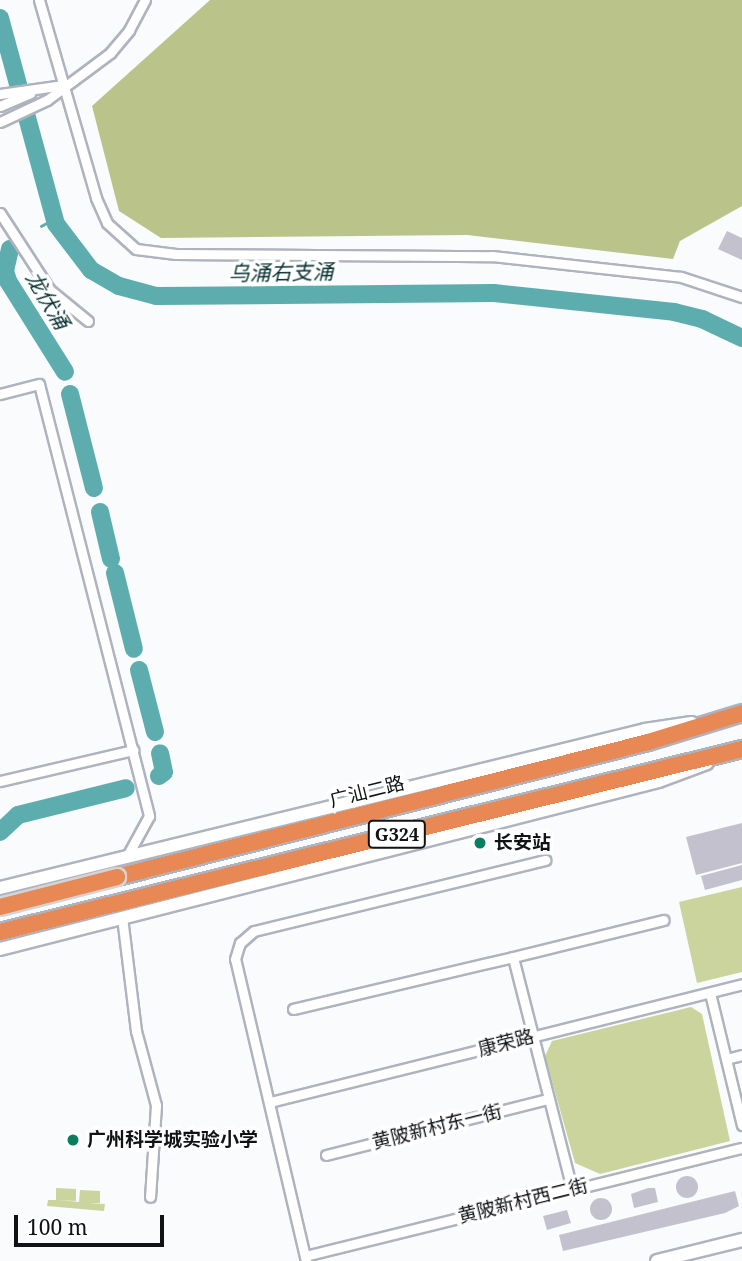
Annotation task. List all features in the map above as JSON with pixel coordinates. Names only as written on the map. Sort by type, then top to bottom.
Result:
[{"type":"highway","name":"广汕二路","points":[[0,907],[648,742],[742,713]]},
{"type":"highway","name":"G324","points":[[0,932],[742,750]]},
{"type":"street","points":[[39,0],[107,223],[136,249],[176,254],[492,256],[681,277],[742,297]]},
{"type":"street","points":[[0,122],[47,100],[63,85],[115,48],[145,0]]},
{"type":"street","points":[[0,94],[63,85]]},
{"type":"street","points":[[0,106],[42,88]]},
{"type":"street","points":[[0,213],[50,290],[88,321]]},
{"type":"street","points":[[0,394],[39,384],[149,816],[126,858]]},
{"type":"street","points":[[0,888],[645,730],[723,718]]},
{"type":"street","points":[[0,781],[133,750]]},
{"type":"street","points":[[0,949],[659,781],[742,750]]},
{"type":"street","points":[[305,1258],[235,959],[247,937],[254,931],[545,860]]},
{"type":"street","points":[[122,917],[136,1031],[156,1105],[150,1197]]},
{"type":"street","points":[[293,1009],[664,920]]},
{"type":"street","points":[[513,957],[572,1189]]},
{"type":"street","name":"康荣路","points":[[270,1102],[742,984]]},
{"type":"street","points":[[710,993],[742,1125]]},
{"type":"street","points":[[726,1059],[742,1055]]},
{"type":"street","name":"黄陂新村东一街","points":[[327,1155],[548,1099]]},
{"type":"street","name":"黄陂新村西二街","points":[[305,1258],[742,1148]]},
{"type":"street","points":[[657,1261],[742,1240]]},
{"type":"green space","points":[[210,0],[742,0],[742,206],[680,241],[673,259],[467,235],[161,238],[119,211],[92,106]]},
{"type":"green space","points":[[742,887],[742,972],[697,983],[679,902]]},
{"type":"green space","points":[[691,1007],[702,1014],[730,1141],[600,1174],[575,1163],[545,1056],[552,1041]]},
{"type":"green space","points":[[56,1188],[76,1189],[76,1201],[59,1200],[79,1202],[80,1190],[100,1191],[100,1203],[88,1203],[105,1204],[104,1211],[47,1206],[48,1200],[56,1200]]},
{"type":"building","points":[[727,231],[742,238],[742,260],[718,249]]},
{"type":"building","points":[[742,823],[742,863],[696,875],[686,837]]},
{"type":"building","points":[[742,865],[742,880],[705,890],[701,876]]},
{"type":"building","points":[[687,1176],[695,1179],[698,1187],[695,1195],[687,1198],[679,1195],[676,1187],[679,1179]]},
{"type":"building","points":[[655,1188],[658,1202],[634,1208],[631,1194]]},
{"type":"building","points":[[735,1191],[739,1206],[725,1213],[563,1251],[559,1235]]},
{"type":"building","points":[[601,1198],[609,1201],[612,1209],[609,1217],[601,1220],[593,1217],[590,1209],[593,1201]]},
{"type":"building","points":[[567,1210],[571,1223],[547,1230],[543,1216]]},
{"type":"waterway","name":"乌涌右支涌","points":[[0,18],[56,224],[91,270],[119,286],[157,296],[494,293],[674,312],[702,319],[742,338]]},
{"type":"waterway","points":[[41,226],[54,219]]},
{"type":"waterway","name":"龙伏涌","points":[[10,249],[5,271],[8,281],[65,372]]},
{"type":"waterway","name":"龙伏涌","points":[[70,394],[94,488]]},
{"type":"waterway","name":"龙伏涌","points":[[100,512],[111,559]]},
{"type":"waterway","name":"龙伏涌","points":[[115,573],[134,649]]},
{"type":"waterway","name":"龙伏涌","points":[[139,670],[155,732]]},
{"type":"waterway","name":"龙伏涌","points":[[159,776],[164,772],[160,753]]},
{"type":"waterway","name":"龙伏涌","points":[[0,832],[18,815],[126,788]]},
{"type":"place","name":"长安站","points":[[480,843]]},
{"type":"place","name":"广州科学城实验小学","points":[[73,1140]]}]
